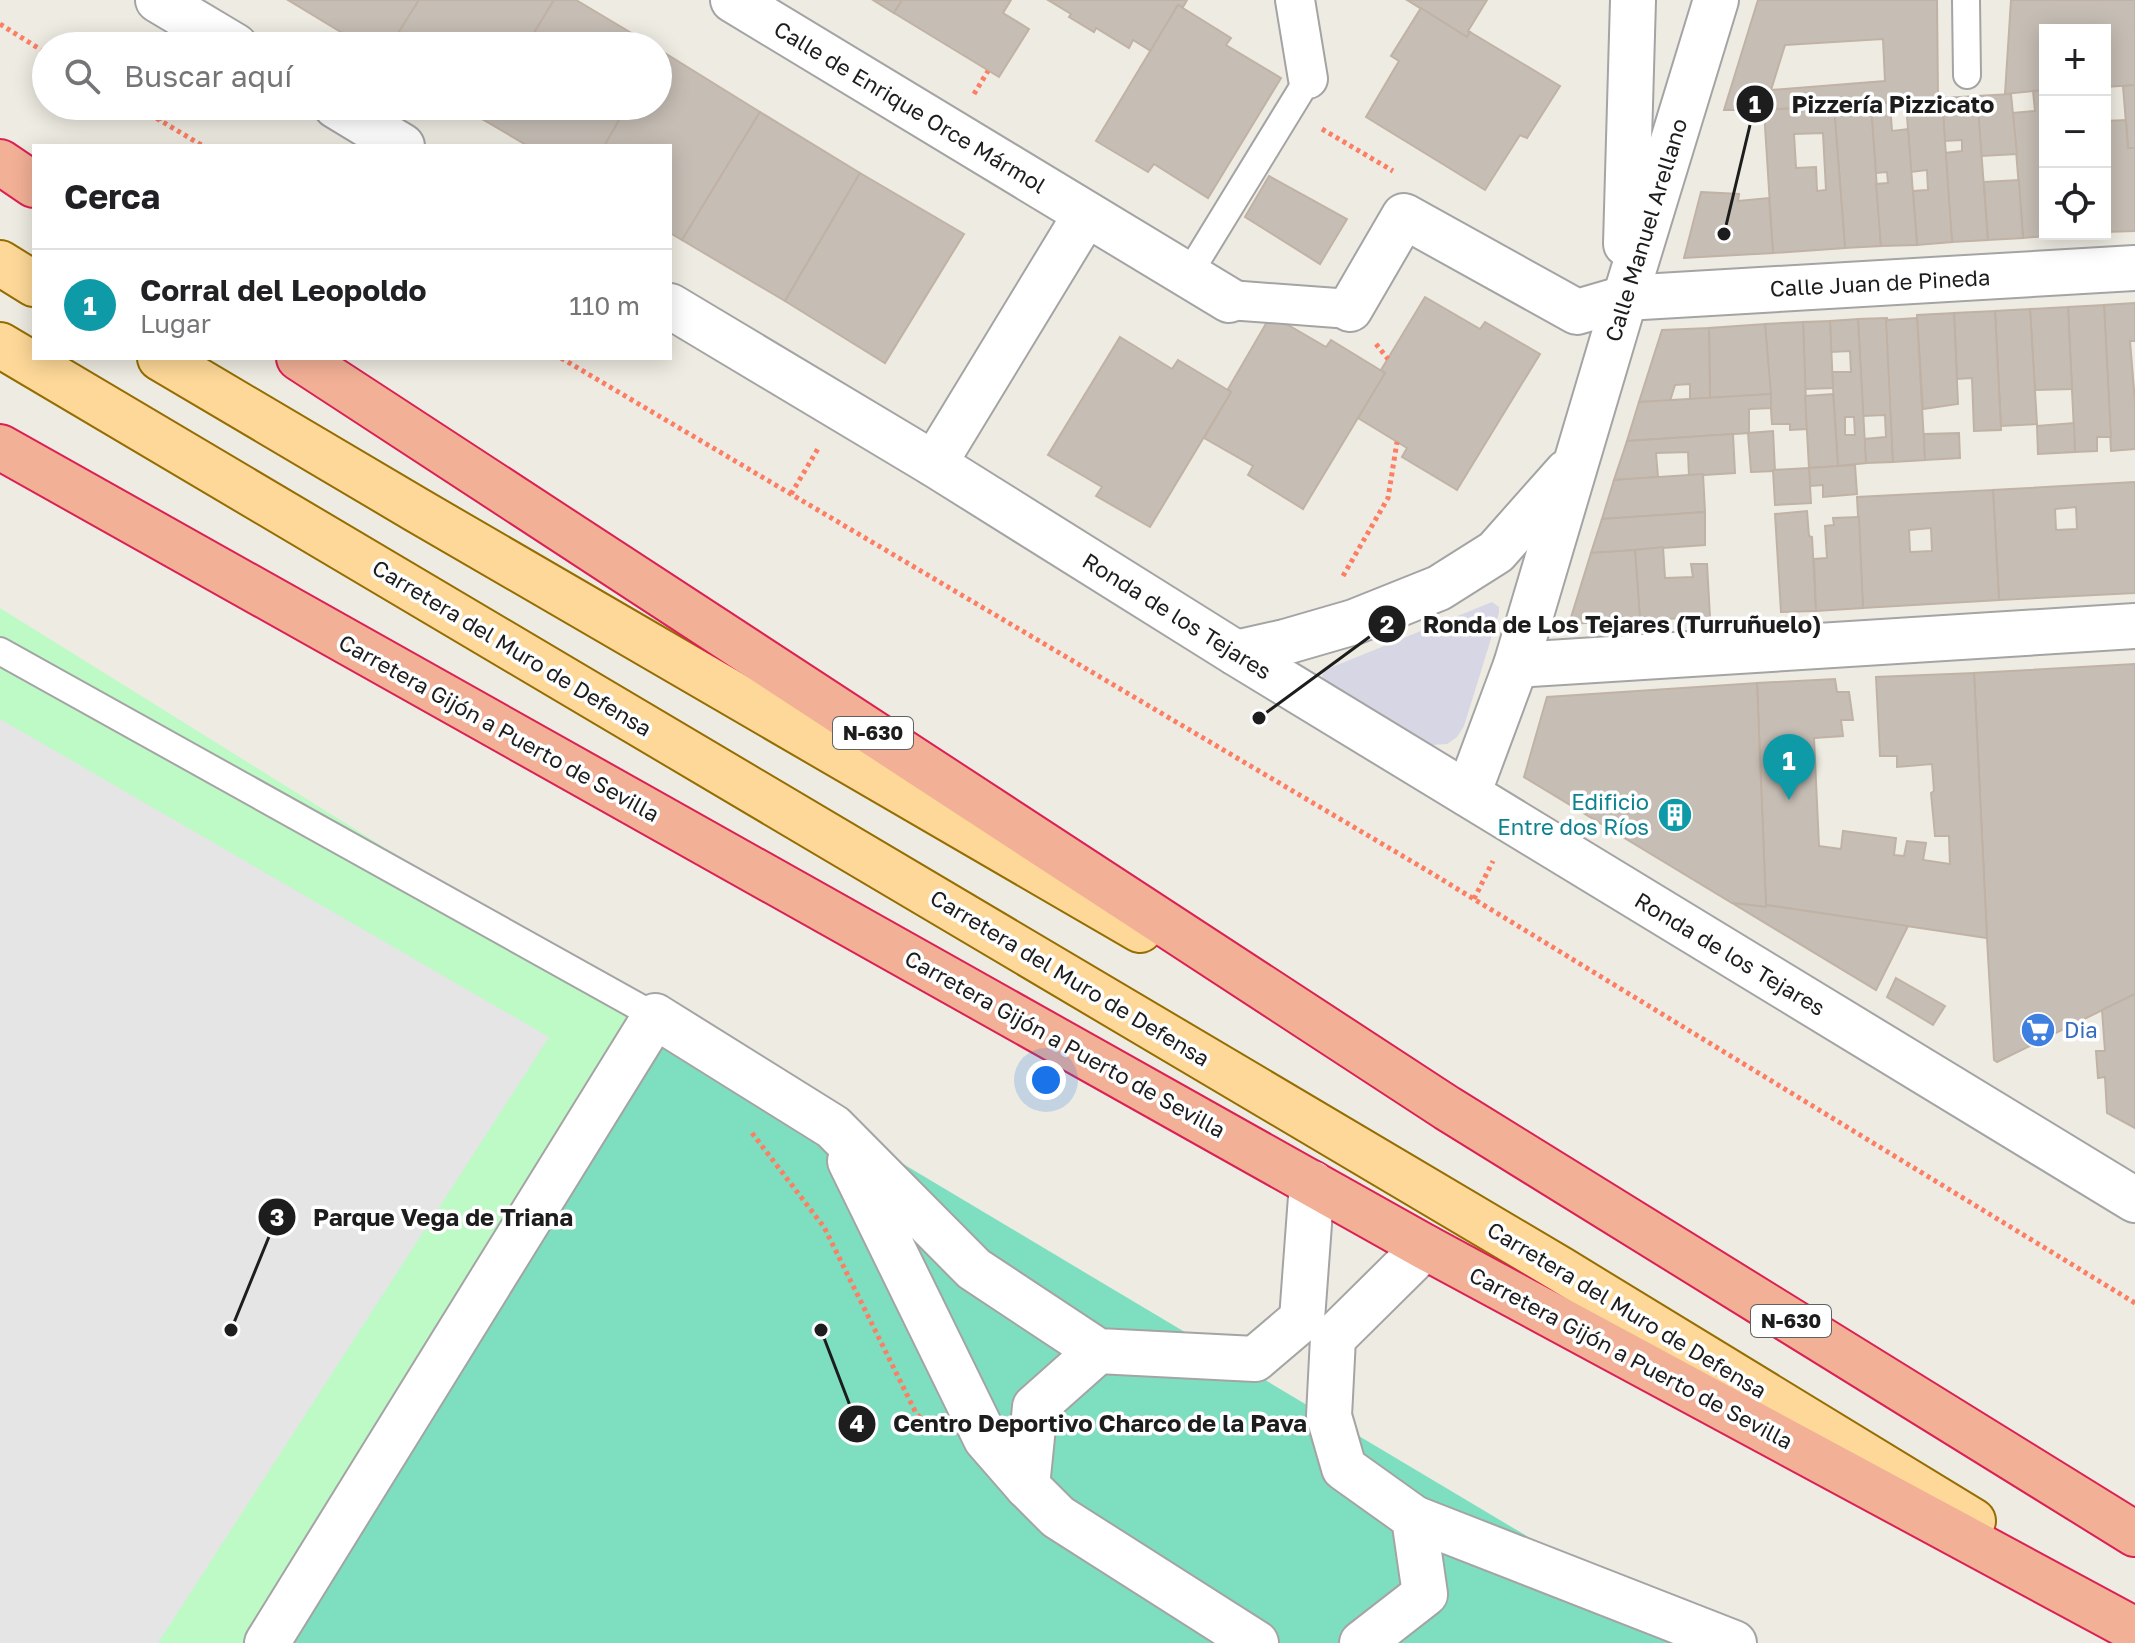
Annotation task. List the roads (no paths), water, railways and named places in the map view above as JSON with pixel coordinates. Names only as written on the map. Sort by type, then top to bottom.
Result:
[{"type":"highway","points":[[0,162],[32,184]]},
{"type":"highway","name":"N-630","points":[[302,360],[1447,1108],[2135,1534]]},
{"type":"highway","name":"Carretera Gijón a Puerto de Sevilla","points":[[0,447],[1425,1247],[2135,1630]]},
{"type":"main road","points":[[0,263],[32,283]]},
{"type":"main road","name":"Carretera del Muro de Defensa","points":[[0,345],[1546,1260],[2135,1620]]},
{"type":"main road","points":[[163,360],[1447,1108]]},
{"type":"street","points":[[158,0],[212,32]]},
{"type":"street","name":"Calle de Enrique Orce Mármol","points":[[733,0],[1229,300],[1350,309],[1404,216],[1577,312],[1625,298]]},
{"type":"street","points":[[1295,0],[1299,95]]},
{"type":"street","points":[[1625,298],[1633,0]]},
{"type":"street","name":"Calle Manuel Arellano","points":[[1468,794],[1516,665],[1716,0]]},
{"type":"street","points":[[359,120],[399,144]]},
{"type":"street","points":[[934,464],[1086,214]]},
{"type":"street","name":"Calle Juan de Pineda","points":[[1625,298],[2135,268]]},
{"type":"street","name":"Ronda de los Tejares","points":[[672,307],[934,464],[1236,653],[2135,1200]]},
{"type":"street","name":"Calle Manuel Arellano","points":[[1236,653],[1354,622],[1439,588],[1496,552],[1576,461]]},
{"type":"street","points":[[1516,665],[2135,626]]},
{"type":"street","points":[[267,1643],[655,1016],[833,1127],[974,1269],[1098,1351],[1255,1359],[1302,1319],[1312,1183]]},
{"type":"street","points":[[833,1127],[986,1439],[1058,1517],[1256,1643]]},
{"type":"street","points":[[1425,1247],[1333,1338],[1329,1416],[1344,1468],[1414,1518],[1734,1643]]},
{"type":"street","points":[[1027,1486],[1035,1407],[1098,1351]]},
{"type":"street","points":[[1362,1643],[1425,1594],[1414,1518]]},
{"type":"lane","points":[[1966,0],[1967,75]]},
{"type":"lane","points":[[1188,275],[1299,95]]},
{"type":"lane","points":[[0,651],[655,1016]]},
{"type":"place","name":"Pizzería Pizzicato","points":[[1724,234]]},
{"type":"place","name":"Ronda de Los Tejares (Turruñuelo)","points":[[1259,718]]},
{"type":"place","name":"Corral del Leopoldo","points":[[1789,800]]},
{"type":"place","name":"Edificio Entre dos Ríos","points":[[1675,815]]},
{"type":"place","name":"Dia","points":[[2038,1030]]},
{"type":"place","name":"Parque Vega de Triana","points":[[231,1330]]},
{"type":"place","name":"Centro Deportivo Charco de la Pava","points":[[821,1330]]}]
